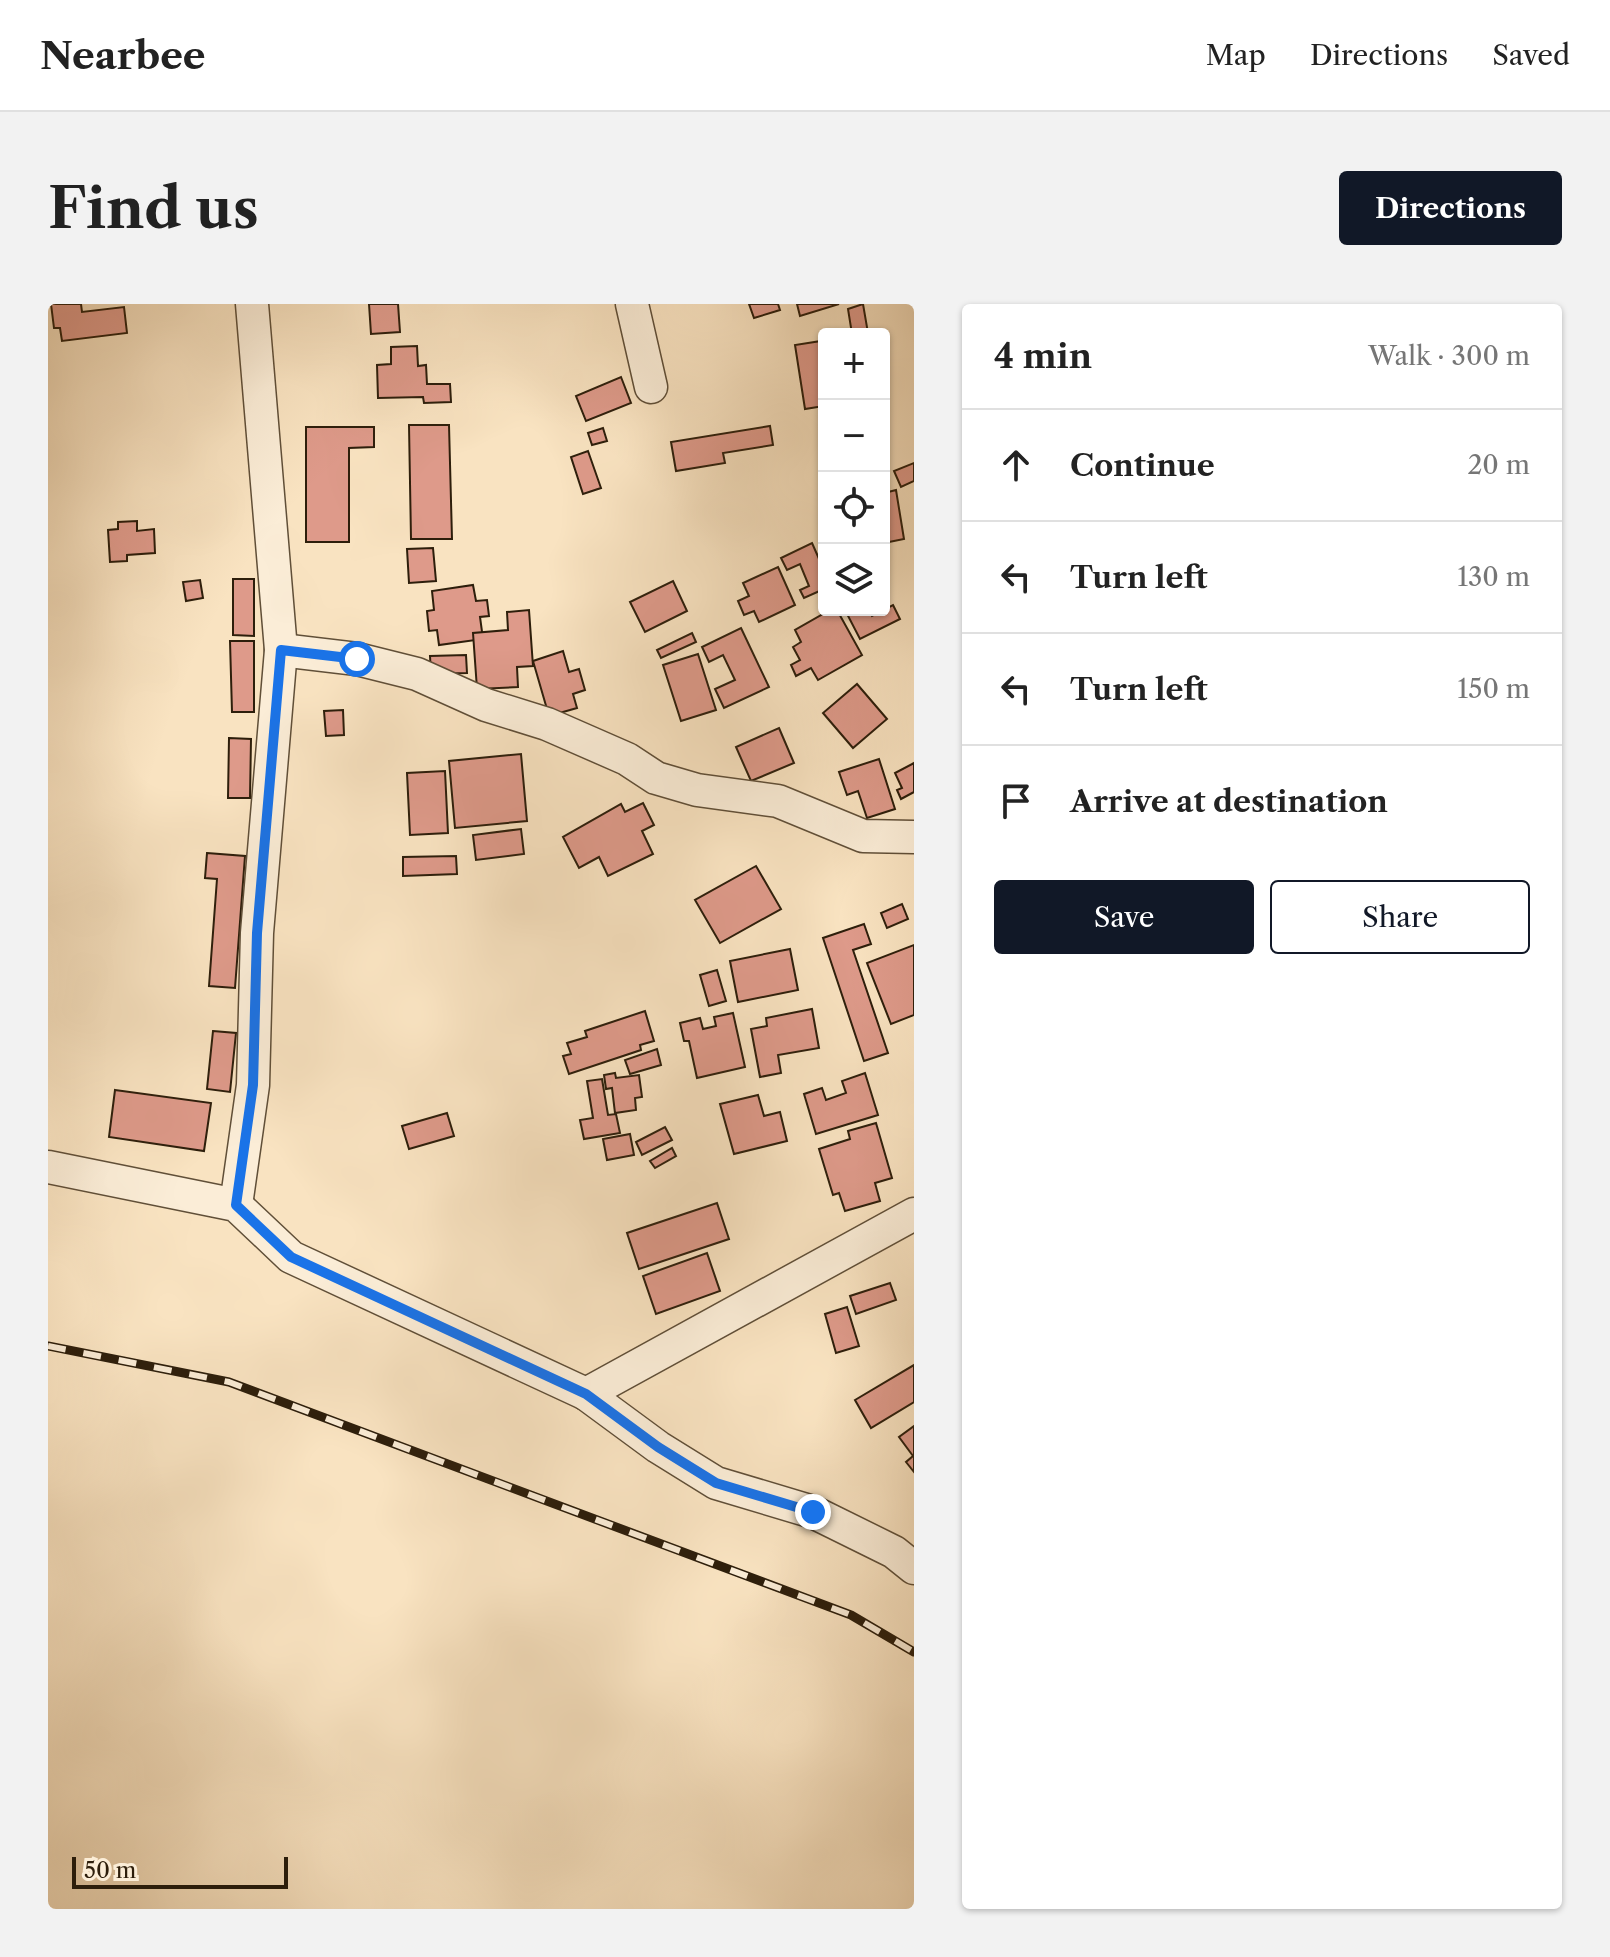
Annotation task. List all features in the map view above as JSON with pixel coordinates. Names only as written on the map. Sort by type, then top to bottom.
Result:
[{"type":"street","points":[[236,1205],[253,1085],[257,933],[281,650],[252,304]]},
{"type":"street","points":[[632,304],[651,387]]},
{"type":"street","points":[[281,650],[357,659],[417,674],[486,705],[561,730],[627,759],[656,778],[697,790],[778,801],[863,836],[914,837]]},
{"type":"street","points":[[48,1167],[236,1205],[291,1257],[586,1394],[658,1447],[716,1483],[813,1512],[894,1552],[914,1568]]},
{"type":"street","points":[[586,1394],[914,1214]]},
{"type":"building","points":[[51,304],[81,304],[82,312],[124,307],[127,333],[62,341],[60,328],[54,328]]},
{"type":"building","points":[[369,304],[398,304],[400,332],[371,334]]},
{"type":"building","points":[[749,304],[778,304],[780,310],[754,318]]},
{"type":"building","points":[[797,304],[839,304],[800,316]]},
{"type":"building","points":[[863,304],[867,328],[851,328],[848,309]]},
{"type":"building","points":[[818,341],[818,407],[805,409],[795,345]]},
{"type":"building","points":[[417,346],[418,366],[426,365],[427,384],[450,384],[451,402],[424,403],[423,397],[378,398],[377,365],[391,364],[391,347]]},
{"type":"building","points":[[621,377],[631,403],[586,421],[576,396]]},
{"type":"building","points":[[409,425],[449,425],[452,539],[411,539]]},
{"type":"building","points":[[770,426],[773,445],[723,453],[725,463],[676,471],[671,442]]},
{"type":"building","points":[[306,427],[374,427],[374,447],[349,448],[349,542],[306,542]]},
{"type":"building","points":[[603,428],[607,441],[592,445],[588,433]]},
{"type":"building","points":[[588,451],[601,488],[583,494],[571,457]]},
{"type":"building","points":[[914,463],[914,481],[901,487],[894,471]]},
{"type":"building","points":[[896,490],[904,539],[890,542],[890,492]]},
{"type":"building","points":[[137,521],[137,531],[154,529],[155,553],[127,555],[127,561],[110,562],[108,530],[118,529],[118,522]]},
{"type":"building","points":[[812,543],[818,556],[818,592],[804,598],[800,590],[809,586],[800,564],[787,570],[781,558]]},
{"type":"building","points":[[433,548],[436,581],[409,583],[407,549]]},
{"type":"building","points":[[778,567],[795,605],[759,622],[754,611],[744,615],[738,601],[749,596],[743,583]]},
{"type":"building","points":[[233,579],[254,579],[254,636],[233,635]]},
{"type":"building","points":[[200,580],[203,598],[186,601],[183,582]]},
{"type":"building","points":[[673,581],[687,611],[645,632],[630,602]]},
{"type":"building","points":[[473,585],[476,601],[487,600],[489,616],[480,617],[483,639],[439,645],[437,630],[429,631],[427,611],[434,610],[432,591]]},
{"type":"building","points":[[893,605],[900,619],[860,639],[848,616],[890,616],[890,607]]},
{"type":"building","points":[[529,610],[533,666],[517,667],[518,687],[477,689],[473,633],[508,630],[507,612]]},
{"type":"building","points":[[820,616],[840,616],[862,655],[818,680],[811,668],[796,676],[791,665],[800,660],[793,647],[801,642],[795,630]]},
{"type":"building","points":[[741,628],[769,687],[724,708],[715,689],[735,680],[723,655],[709,662],[702,647]]},
{"type":"building","points":[[692,633],[696,642],[661,658],[657,650]]},
{"type":"building","points":[[230,641],[254,641],[254,712],[232,712]]},
{"type":"building","points":[[563,651],[569,672],[579,669],[585,690],[573,694],[577,708],[549,716],[533,661]]},
{"type":"building","points":[[698,654],[716,710],[681,721],[663,665]]},
{"type":"building","points":[[466,655],[467,673],[431,674],[430,656]]},
{"type":"building","points":[[857,684],[887,719],[853,748],[823,713]]},
{"type":"building","points":[[343,710],[344,735],[326,736],[324,711]]},
{"type":"building","points":[[779,728],[794,763],[751,781],[736,747]]},
{"type":"building","points":[[229,738],[251,739],[250,798],[228,798]]},
{"type":"building","points":[[521,754],[527,821],[455,828],[449,761]]},
{"type":"building","points":[[879,759],[895,809],[867,818],[858,791],[847,795],[839,772]]},
{"type":"building","points":[[914,763],[914,792],[901,799],[897,790],[902,788],[895,773]]},
{"type":"building","points":[[445,771],[448,833],[410,835],[407,773]]},
{"type":"building","points":[[643,803],[654,825],[642,831],[653,854],[608,876],[599,857],[579,868],[563,837],[621,804],[625,812]]},
{"type":"building","points":[[521,829],[524,854],[476,860],[473,835]]},
{"type":"building","points":[[207,853],[245,856],[235,988],[209,986],[217,879],[205,878]]},
{"type":"building","points":[[456,856],[457,874],[403,876],[403,857]]},
{"type":"building","points":[[756,866],[781,909],[720,943],[695,900]]},
{"type":"building","points":[[902,904],[908,919],[887,928],[881,913]]},
{"type":"building","points":[[864,924],[871,944],[853,950],[888,1053],[864,1061],[823,938]]},
{"type":"building","points":[[914,945],[914,1015],[891,1024],[867,963]]},
{"type":"building","points":[[790,949],[798,990],[738,1002],[730,961]]},
{"type":"building","points":[[717,970],[726,1001],[709,1006],[700,975]]},
{"type":"building","points":[[812,1009],[819,1048],[778,1055],[781,1073],[760,1077],[751,1029],[767,1026],[766,1018]]},
{"type":"building","points":[[645,1011],[654,1041],[640,1045],[641,1050],[569,1074],[563,1056],[571,1054],[567,1043],[587,1037],[585,1031]]},
{"type":"building","points":[[733,1013],[745,1067],[697,1078],[689,1041],[684,1041],[680,1023],[700,1018],[703,1029],[716,1026],[714,1017]]},
{"type":"building","points":[[213,1031],[236,1033],[230,1092],[207,1089]]},
{"type":"building","points":[[657,1049],[661,1065],[630,1074],[625,1060]]},
{"type":"building","points":[[615,1073],[616,1078],[639,1075],[642,1097],[635,1098],[636,1110],[615,1113],[612,1088],[606,1089],[604,1075]]},
{"type":"building","points":[[865,1073],[878,1115],[816,1134],[804,1094],[822,1088],[826,1100],[846,1093],[842,1081]]},
{"type":"building","points":[[602,1079],[608,1115],[616,1114],[620,1133],[584,1139],[580,1120],[593,1118],[587,1081]]},
{"type":"building","points":[[115,1090],[211,1103],[204,1151],[109,1137]]},
{"type":"building","points":[[758,1095],[764,1116],[780,1112],[787,1141],[734,1154],[720,1104]]},
{"type":"building","points":[[447,1113],[454,1136],[409,1149],[402,1126]]},
{"type":"building","points":[[876,1123],[892,1178],[875,1183],[880,1201],[845,1211],[839,1193],[833,1195],[819,1149],[850,1139],[848,1131]]},
{"type":"building","points":[[665,1127],[672,1140],[642,1155],[636,1142]]},
{"type":"building","points":[[630,1134],[634,1155],[607,1160],[603,1139]]},
{"type":"building","points":[[672,1148],[676,1156],[655,1168],[650,1161]]},
{"type":"building","points":[[717,1203],[729,1239],[639,1269],[627,1233]]},
{"type":"building","points":[[707,1253],[720,1291],[656,1314],[643,1276]]},
{"type":"building","points":[[890,1283],[896,1300],[856,1314],[850,1296]]},
{"type":"building","points":[[847,1307],[859,1346],[836,1353],[825,1314]]},
{"type":"building","points":[[914,1365],[914,1402],[871,1428],[855,1400]]},
{"type":"building","points":[[914,1426],[914,1472],[906,1462],[913,1456],[899,1437]]},
{"type":"railway","points":[[48,1346],[229,1382],[851,1615],[914,1652]]},
{"type":"route","points":[[357,659],[281,650],[257,933],[253,1085],[236,1205],[291,1257],[586,1394],[658,1447],[716,1483],[813,1512]]}]
